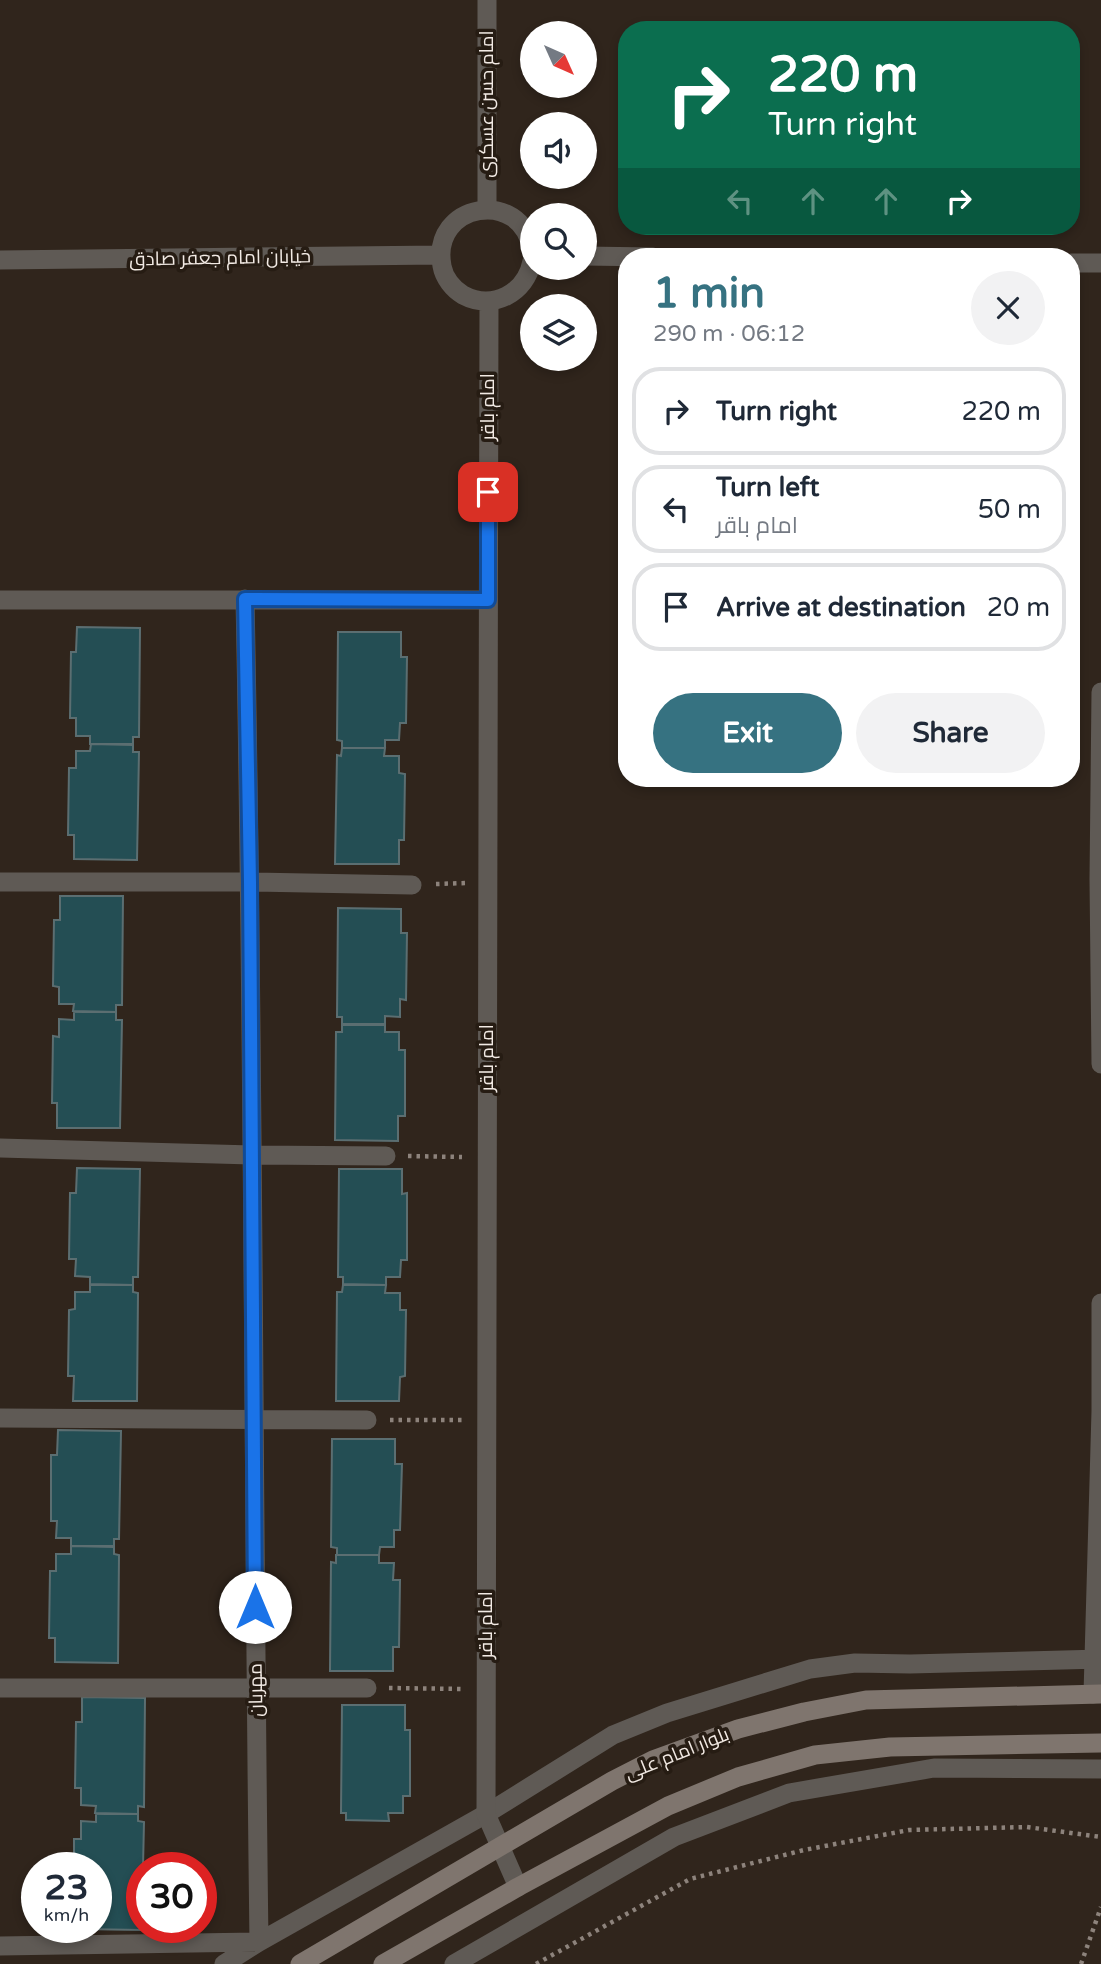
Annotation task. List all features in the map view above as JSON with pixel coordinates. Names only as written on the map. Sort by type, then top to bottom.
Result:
[{"type":"main road","name":"بلوار امام علی","points":[[300,1964],[499,1846],[653,1760],[738,1730],[804,1712],[866,1700],[1097,1694]]},
{"type":"main road","points":[[383,1964],[668,1806],[738,1777],[815,1755],[890,1746],[1101,1744]]},
{"type":"street","name":"امام حسن عسکری","points":[[487,0],[487,209]]},
{"type":"street","points":[[520,224],[501,211],[472,211],[449,228],[442,241],[440,255],[442,270],[449,282],[459,293],[472,300],[501,300],[513,293],[525,280]]},
{"type":"street","name":"خیابان امام جعفر صادق","points":[[0,260],[440,255]]},
{"type":"street","points":[[597,256],[618,256]]},
{"type":"street","points":[[1080,263],[1101,263]]},
{"type":"street","name":"امام باقر","points":[[486,1814],[489,301]]},
{"type":"street","name":"مهربان","points":[[245,599],[260,1942]]},
{"type":"street","points":[[0,600],[488,600]]},
{"type":"street","points":[[1101,692],[1101,1064]]},
{"type":"street","points":[[0,882],[412,885]]},
{"type":"street","points":[[0,1148],[252,1156],[386,1156]]},
{"type":"street","points":[[1097,1694],[1101,1303]]},
{"type":"street","points":[[0,1418],[367,1420]]},
{"type":"street","points":[[224,1964],[486,1814],[613,1734],[667,1713],[810,1670],[855,1663],[1097,1659]]},
{"type":"street","points":[[0,1688],[367,1688]]},
{"type":"street","points":[[454,1964],[674,1837],[789,1793],[934,1768],[1101,1769]]},
{"type":"street","points":[[486,1814],[518,1887]]},
{"type":"street","points":[[0,1946],[260,1942]]},
{"type":"path","points":[[412,885],[488,882]]},
{"type":"path","points":[[386,1156],[487,1157]]},
{"type":"path","points":[[367,1420],[487,1420]]},
{"type":"path","points":[[367,1688],[486,1689]]},
{"type":"path","points":[[536,1964],[690,1879],[804,1850],[909,1830],[1027,1827],[1101,1837]]},
{"type":"path","points":[[1081,1964],[1101,1907]]},
{"type":"building","points":[[77,627],[140,628],[139,737],[133,737],[133,744],[90,744],[90,736],[76,736],[76,718],[70,718],[71,652],[76,652]]},
{"type":"building","points":[[338,632],[401,632],[401,657],[407,657],[406,723],[400,723],[399,740],[385,740],[385,748],[342,748],[342,741],[337,740]]},
{"type":"building","points":[[91,744],[133,745],[133,752],[139,752],[137,860],[74,859],[74,835],[68,835],[69,768],[76,768],[76,751],[90,751]]},
{"type":"building","points":[[342,748],[385,748],[384,756],[399,756],[399,773],[405,774],[404,840],[399,840],[399,864],[335,864],[337,755],[341,756]]},
{"type":"building","points":[[60,896],[123,896],[122,1005],[116,1005],[116,1012],[73,1011],[74,1004],[59,1004],[59,987],[53,986],[54,920],[60,920]]},
{"type":"building","points":[[338,908],[401,909],[401,933],[407,933],[406,1000],[400,999],[400,1017],[385,1016],[385,1024],[342,1024],[342,1017],[337,1017]]},
{"type":"building","points":[[74,1012],[116,1012],[116,1020],[122,1020],[120,1128],[57,1128],[57,1103],[52,1103],[53,1036],[59,1037],[59,1019],[74,1020]]},
{"type":"building","points":[[342,1025],[385,1025],[385,1032],[399,1032],[399,1050],[405,1050],[405,1116],[398,1116],[398,1141],[335,1140],[336,1032],[342,1032]]},
{"type":"building","points":[[77,1168],[140,1169],[138,1277],[133,1277],[133,1285],[90,1284],[90,1277],[75,1276],[76,1259],[69,1259],[70,1193],[76,1193]]},
{"type":"building","points":[[339,1169],[402,1169],[402,1194],[407,1193],[407,1260],[401,1260],[400,1277],[386,1277],[386,1285],[343,1284],[343,1277],[338,1277]]},
{"type":"building","points":[[90,1285],[133,1285],[133,1292],[138,1293],[137,1401],[73,1401],[74,1376],[68,1376],[69,1310],[75,1309],[75,1292],[90,1292]]},
{"type":"building","points":[[343,1285],[386,1285],[385,1293],[400,1293],[400,1310],[406,1310],[405,1376],[400,1377],[399,1401],[336,1401],[337,1292],[342,1292]]},
{"type":"building","points":[[58,1430],[121,1431],[119,1539],[114,1539],[114,1546],[71,1546],[71,1538],[56,1538],[57,1521],[51,1521],[51,1455],[57,1455]]},
{"type":"building","points":[[332,1439],[395,1439],[395,1464],[402,1464],[400,1530],[394,1530],[394,1547],[380,1547],[379,1555],[337,1555],[337,1548],[331,1547]]},
{"type":"building","points":[[71,1546],[114,1547],[114,1554],[119,1555],[118,1663],[55,1662],[55,1638],[49,1638],[50,1571],[56,1571],[56,1554],[71,1554]]},
{"type":"building","points":[[336,1555],[379,1555],[379,1563],[394,1563],[393,1580],[400,1580],[399,1647],[393,1647],[393,1671],[330,1671],[331,1562],[336,1563]]},
{"type":"building","points":[[82,1697],[145,1698],[144,1807],[138,1806],[138,1814],[95,1813],[96,1806],[81,1805],[81,1788],[75,1788],[76,1722],[82,1722]]},
{"type":"building","points":[[342,1705],[405,1705],[405,1730],[410,1730],[410,1796],[403,1796],[403,1813],[388,1813],[389,1821],[346,1820],[346,1813],[341,1813]]},
{"type":"building","points":[[96,1814],[138,1814],[138,1821],[144,1822],[143,1852],[126,1852],[126,1930],[112,1930],[112,1852],[74,1852],[74,1839],[81,1839],[81,1821],[96,1822]]},
{"type":"route","points":[[255,1607],[250,882],[245,599],[488,600],[488,492]]}]
